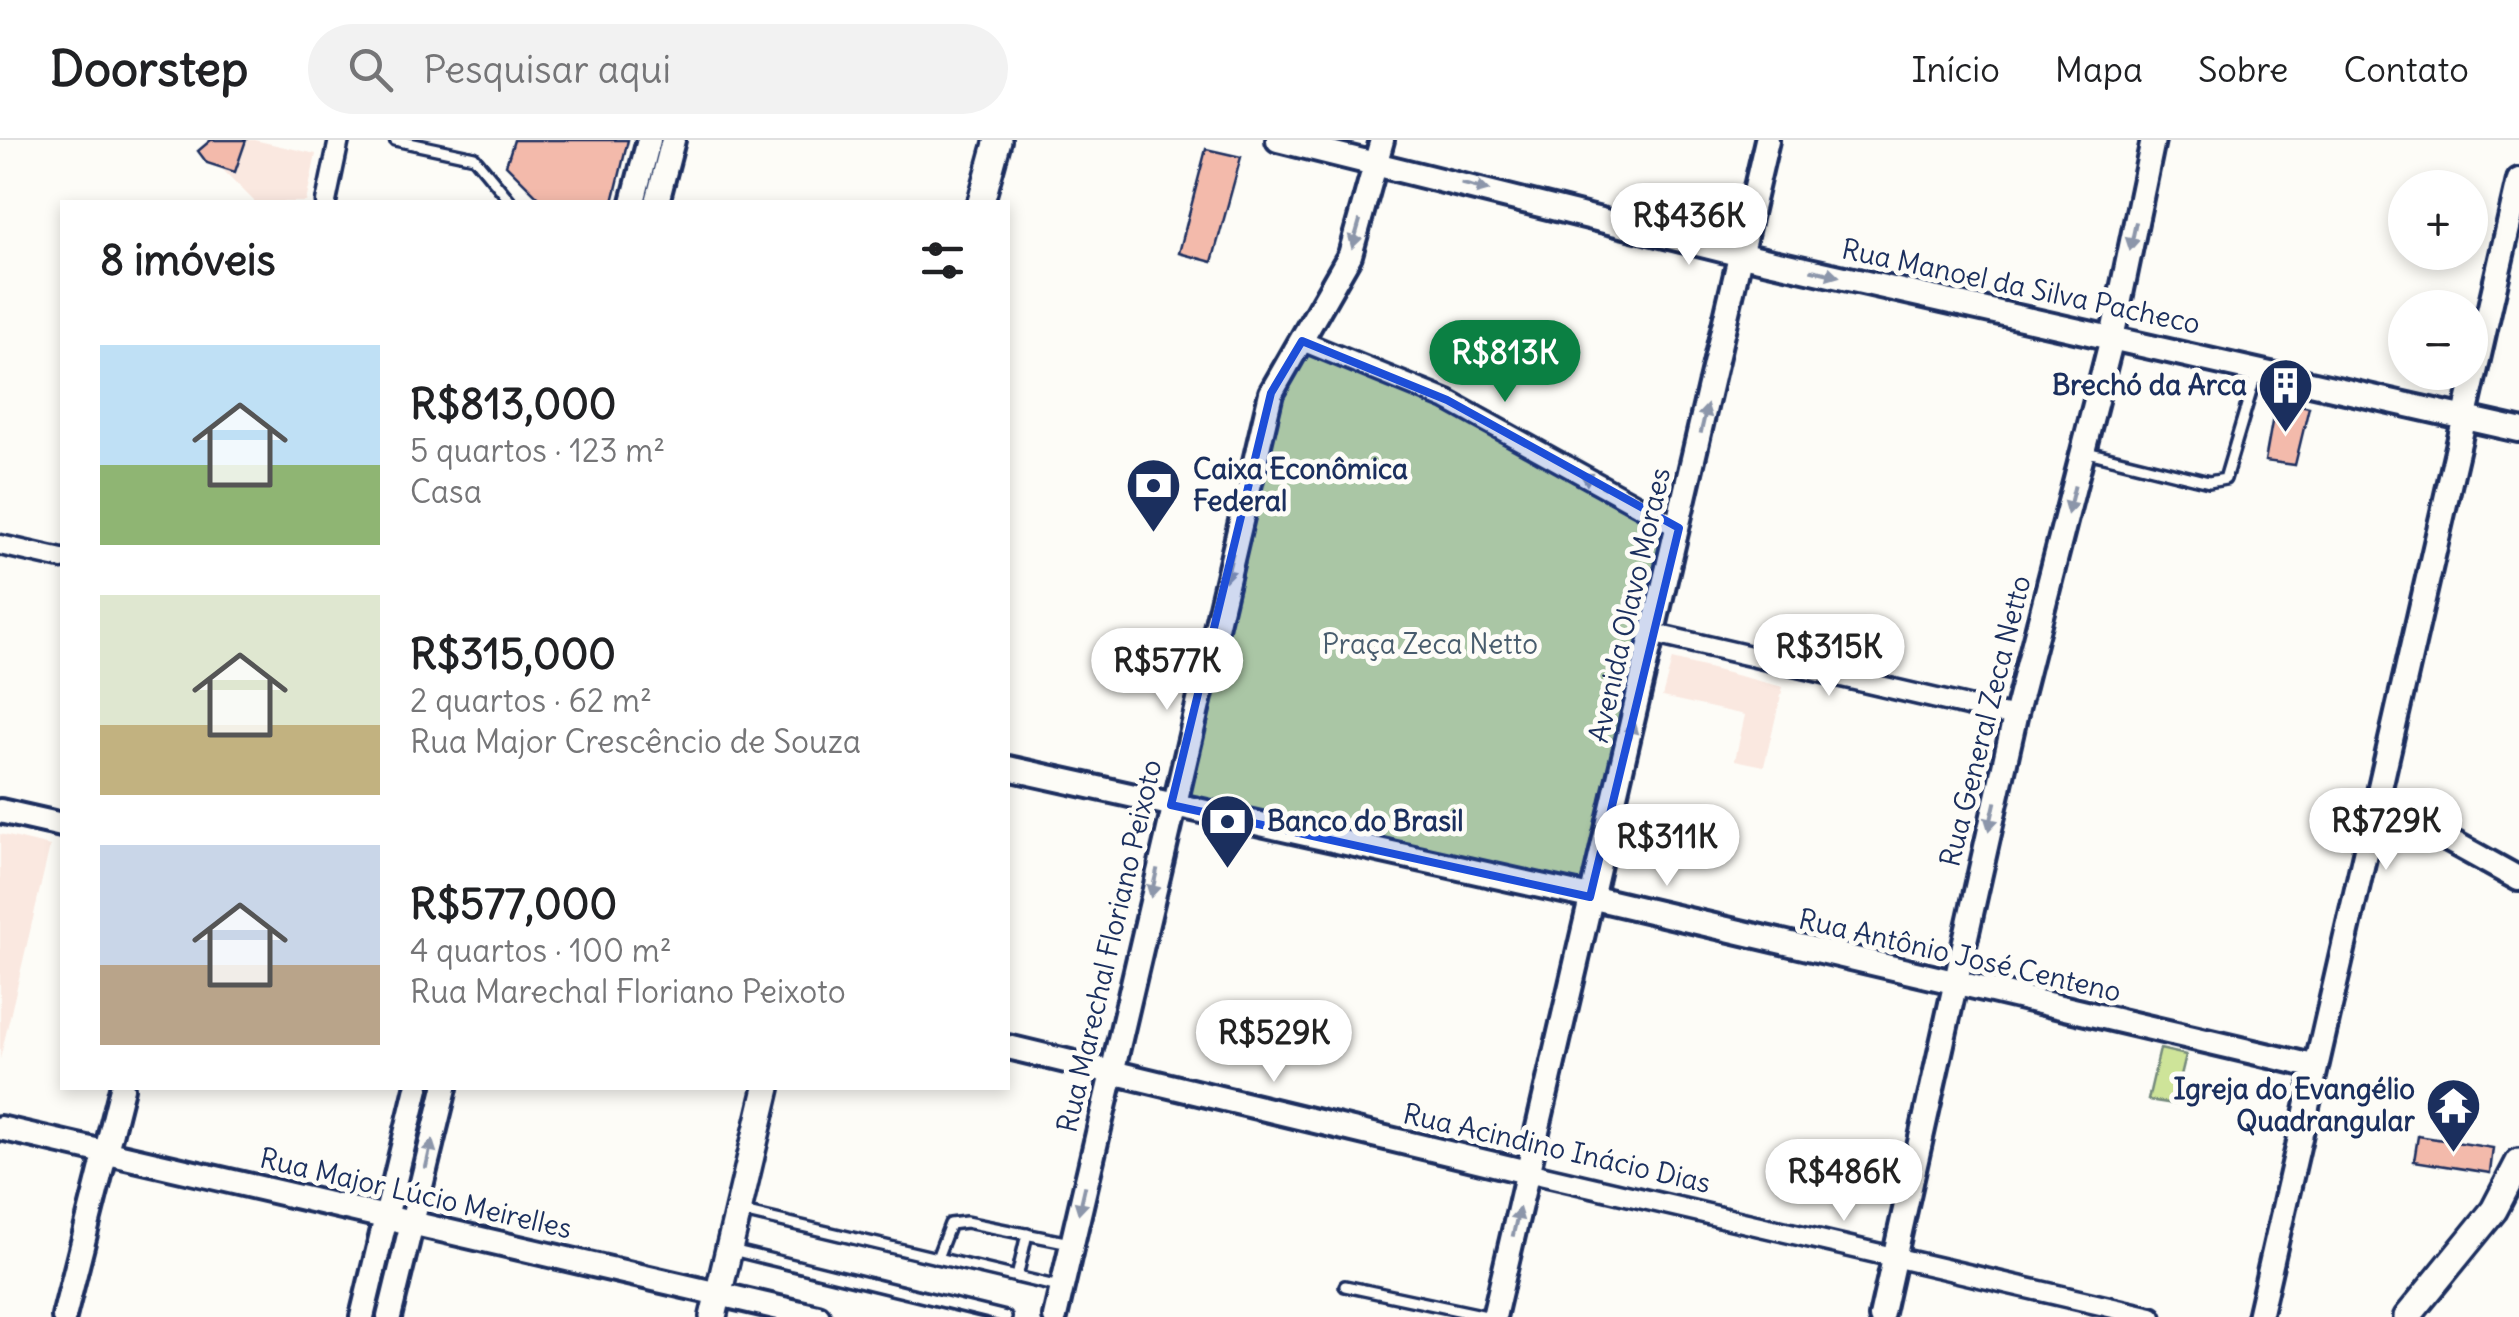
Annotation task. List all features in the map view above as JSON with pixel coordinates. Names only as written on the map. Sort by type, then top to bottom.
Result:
[{"type":"main road","points":[[982,200],[998,140]]},
{"type":"main road","points":[[716,1305],[767,1090]]},
{"type":"main road","points":[[2408,1317],[2512,1194],[2519,1162]]},
{"type":"street","points":[[326,200],[338,140]]},
{"type":"street","points":[[634,200],[649,140]]},
{"type":"street","points":[[658,200],[673,140]]},
{"type":"street","name":"Rua Manoel da Silva Pacheco","points":[[1278,140],[1380,151],[1742,254],[2519,430]]},
{"type":"street","name":"Avenida Olavo Moraes","points":[[1492,1317],[1767,140]]},
{"type":"street","name":"Rua General Zeca Netto","points":[[1881,1317],[2015,717],[2112,338],[2153,140]]},
{"type":"street","name":"Rua Marechal Floriano Peixoto","points":[[1055,1317],[1171,805],[1271,393],[1350,255],[1380,151]]},
{"type":"street","points":[[2259,1317],[2519,180]]},
{"type":"street","points":[[1302,342],[1446,400],[1679,528]]},
{"type":"street","points":[[0,545],[60,558]]},
{"type":"street","points":[[1654,634],[2015,717]]},
{"type":"street","name":"Rua Antônio José Centeno","points":[[1010,768],[1590,897],[1954,986],[2314,1066]]},
{"type":"street","points":[[2376,800],[2519,879]]},
{"type":"street","points":[[0,811],[60,825]]},
{"type":"street","name":"Rua Acindino Inácio Dias","points":[[1010,1047],[1896,1260],[2152,1317]]},
{"type":"street","points":[[64,1317],[122,1090]]},
{"type":"street","points":[[362,1317],[417,1090]]},
{"type":"street","points":[[389,1317],[445,1090]]},
{"type":"street","name":"Rua Major Lúcio Meirelles","points":[[0,1128],[386,1217],[716,1305],[818,1317]]},
{"type":"lane","points":[[395,140],[474,157],[510,200]]},
{"type":"lane","points":[[2083,450],[2209,482],[2224,479],[2257,368]]},
{"type":"lane","points":[[738,1210],[1062,1288]]},
{"type":"lane","points":[[937,1258],[950,1224],[966,1222],[1072,1244]]},
{"type":"lane","points":[[1017,1277],[1027,1234]]},
{"type":"lane","points":[[730,1250],[1006,1317]]},
{"type":"lane","points":[[1345,1286],[1492,1317]]},
{"type":"highlighted area","points":[[1302,341],[1447,400],[1679,528],[1590,897],[1171,805],[1271,393]]},
{"type":"shaded area","points":[[231,140],[254,140],[316,154],[306,200],[253,200],[221,168]]},
{"type":"shaded area","points":[[1672,659],[1783,687],[1764,766],[1735,760],[1745,715],[1662,697]]},
{"type":"shaded area","points":[[0,834],[50,846],[0,1059]]},
{"type":"green space","name":"Praça Zeca Netto","points":[[1304,350],[1446,408],[1668,522],[1589,892],[1180,800],[1279,393]]},
{"type":"green space","points":[[2160,1049],[2186,1055],[2174,1104],[2148,1100]]},
{"type":"building","points":[[211,140],[246,140],[235,172],[207,163],[198,151]]},
{"type":"building","points":[[514,140],[628,140],[613,200],[541,200],[506,165]]},
{"type":"building","points":[[1206,149],[1241,157],[1212,262],[1179,253]]},
{"type":"building","name":"Brechó da Arca","points":[[2276,400],[2309,407],[2295,465],[2265,461]]},
{"type":"building","name":"Igreja do Evangélio Quadrangular","points":[[2418,1136],[2493,1148],[2490,1173],[2414,1161]]},
{"type":"place","name":"Brechó da Arca","points":[[2286,434]]},
{"type":"place","name":"Caixa Econômica Federal","points":[[1154,534]]},
{"type":"place","name":"Banco do Brasil","points":[[1228,870]]},
{"type":"place","name":"Igreja do Evangélio Quadrangular","points":[[2454,1154]]}]
